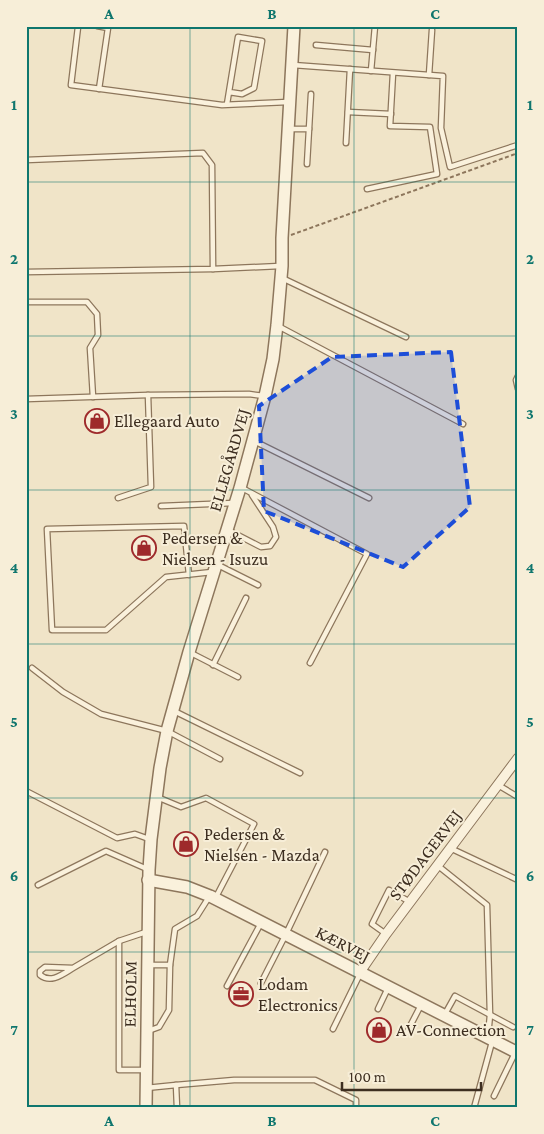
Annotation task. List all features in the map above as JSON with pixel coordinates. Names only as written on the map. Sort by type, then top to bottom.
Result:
[{"type":"street","name":"ELLEGÅRDVEJ","points":[[148,875],[156,796],[167,731],[235,503],[246,491],[254,441],[266,396],[273,359],[282,266],[294,26]]},
{"type":"street","name":"STØDAGERVEJ","points":[[360,972],[386,934],[518,758]]},
{"type":"street","name":"KÆRVEJ","points":[[148,875],[213,897],[517,1052]]},
{"type":"street","name":"ELHOLM","points":[[146,1108],[148,875]]},
{"type":"lane","points":[[97,26],[108,28],[99,89]]},
{"type":"lane","points":[[371,71],[375,26]]},
{"type":"lane","points":[[78,27],[71,85],[227,104],[290,102]]},
{"type":"lane","points":[[429,75],[432,30]]},
{"type":"lane","points":[[227,104],[238,37],[262,41],[254,88],[242,94],[229,92]]},
{"type":"lane","points":[[316,45],[373,50]]},
{"type":"lane","points":[[291,65],[444,76],[441,128],[450,167],[518,145]]},
{"type":"lane","points":[[346,143],[350,69]]},
{"type":"lane","points":[[367,189],[437,174],[430,126],[390,126],[393,73]]},
{"type":"lane","points":[[307,164],[311,94]]},
{"type":"lane","points":[[348,112],[391,114]]},
{"type":"lane","points":[[288,129],[309,129]]},
{"type":"lane","points":[[26,160],[203,153],[212,165],[213,269]]},
{"type":"lane","points":[[26,272],[282,266]]},
{"type":"lane","points":[[280,278],[406,336]]},
{"type":"lane","points":[[26,302],[87,302],[97,314],[98,335],[90,348],[93,397]]},
{"type":"lane","points":[[277,325],[463,424]]},
{"type":"lane","points":[[518,376],[516,380],[518,389]]},
{"type":"lane","points":[[26,399],[148,395],[249,394],[266,396]]},
{"type":"lane","points":[[118,498],[151,487],[148,395]]},
{"type":"lane","points":[[254,441],[369,498]]},
{"type":"lane","points":[[227,529],[261,547],[270,546],[276,537],[273,527],[246,491]]},
{"type":"lane","points":[[246,491],[368,554],[310,663]]},
{"type":"lane","points":[[161,506],[235,503]]},
{"type":"lane","points":[[189,574],[184,526],[47,529],[52,630],[106,630],[166,577],[189,574],[215,568],[258,585]]},
{"type":"lane","points":[[213,665],[246,598]]},
{"type":"lane","points":[[190,652],[238,677]]},
{"type":"lane","points":[[32,668],[63,692],[101,714],[167,731],[220,759]]},
{"type":"lane","points":[[173,710],[300,773]]},
{"type":"lane","points":[[498,785],[518,797]]},
{"type":"lane","points":[[26,791],[117,838],[135,834],[151,839]]},
{"type":"lane","points":[[147,1032],[159,1027],[169,1010],[170,964],[176,929],[197,916],[213,897],[254,824],[206,798],[181,807],[156,796]]},
{"type":"lane","points":[[450,848],[518,880]]},
{"type":"lane","points":[[38,886],[106,851],[148,875]]},
{"type":"lane","points":[[261,983],[325,852]]},
{"type":"lane","points":[[437,866],[487,905],[490,1039],[474,1108]]},
{"type":"lane","points":[[386,934],[372,924],[389,890],[410,902]]},
{"type":"lane","points":[[227,986],[261,922]]},
{"type":"lane","points":[[73,968],[45,967],[40,971],[40,975],[43,978],[49,979],[59,977],[119,941],[148,931]]},
{"type":"lane","points":[[119,941],[119,1070],[146,1070]]},
{"type":"lane","points":[[147,965],[170,964]]},
{"type":"lane","points":[[333,1029],[360,972]]},
{"type":"lane","points":[[378,1009],[388,987]]},
{"type":"lane","points":[[444,1015],[454,996],[513,1027]]},
{"type":"lane","points":[[407,1032],[422,1004]]},
{"type":"lane","points":[[494,1096],[517,1052]]},
{"type":"lane","points":[[146,1088],[234,1080],[315,1080],[356,1100],[356,1108]]},
{"type":"lane","points":[[176,1084],[177,1108]]},
{"type":"path","points":[[282,238],[518,153]]},
{"type":"highlighted area","points":[[451,352],[470,507],[403,567],[264,511],[259,406],[332,357]]},
{"type":"place","name":"Ellegaard Auto","points":[[97,421]]},
{"type":"place","name":"Pedersen & Nielsen - Isuzu","points":[[144,548]]},
{"type":"place","name":"Pedersen & Nielsen - Mazda","points":[[186,844]]},
{"type":"place","name":"Lodam Electronics","points":[[241,994]]},
{"type":"place","name":"AV-Connection","points":[[379,1030]]}]
